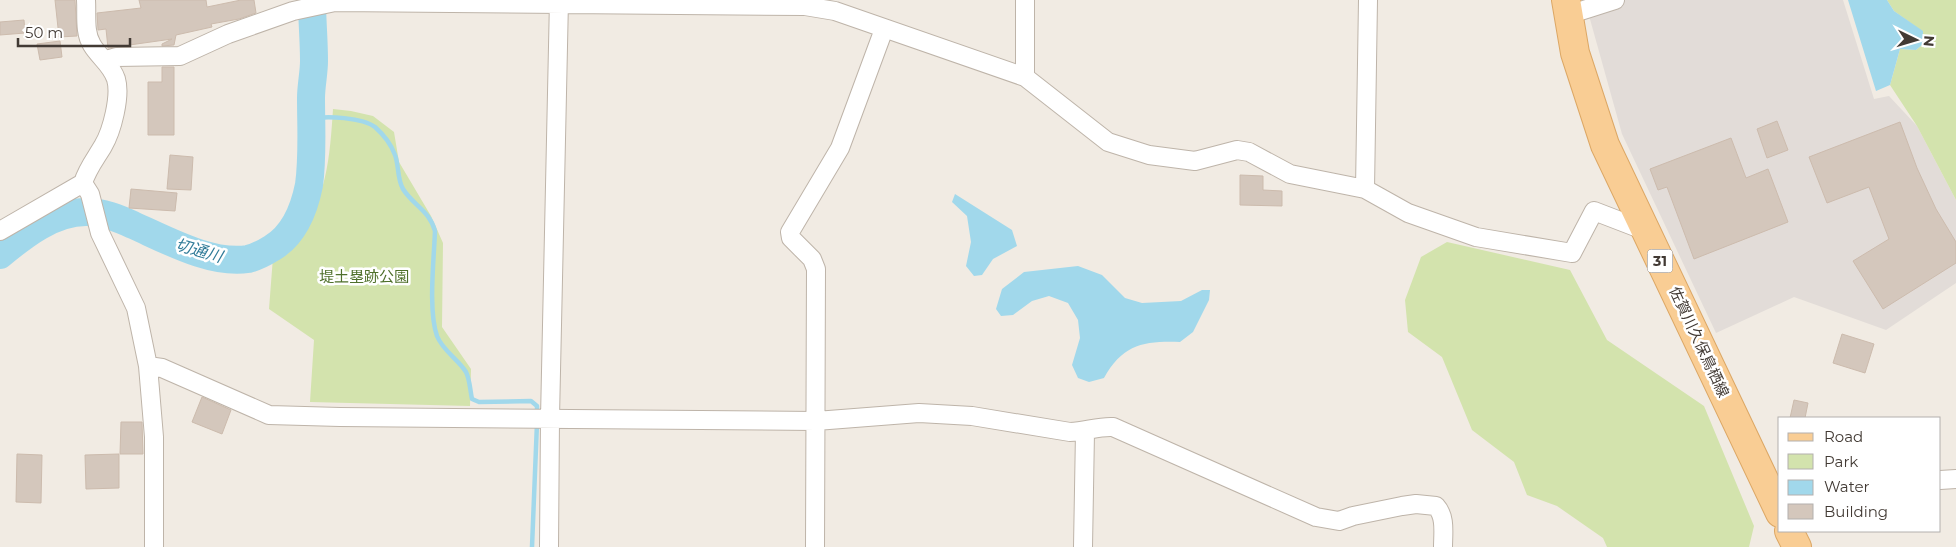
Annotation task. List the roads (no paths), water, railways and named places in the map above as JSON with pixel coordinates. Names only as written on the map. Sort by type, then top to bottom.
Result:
[{"type":"main road","name":"佐賀川久保鳥栖線","points":[[1567,8],[1575,53],[1606,145],[1778,506]]},
{"type":"main road","points":[[1790,532],[1797,547]]},
{"type":"street","points":[[86,0],[87,35],[93,46],[106,60],[116,80],[117,105],[104,144],[85,174],[86,188],[100,233],[136,308],[148,366],[154,437],[154,547]]},
{"type":"street","points":[[1025,78],[1026,0]]},
{"type":"street","points":[[1365,189],[1368,0]]},
{"type":"street","points":[[1567,8],[1615,0]]},
{"type":"street","points":[[106,60],[116,57],[180,56],[228,34],[293,11],[335,2],[559,2],[805,6],[835,11],[1025,78],[1108,142],[1149,156],[1194,160],[1237,150],[1249,152],[1290,174],[1365,189],[1408,213],[1476,237],[1572,253],[1594,211],[1646,231]]},
{"type":"street","points":[[549,547],[559,2]]},
{"type":"street","points":[[815,547],[816,269],[812,259],[791,238],[790,232],[840,148],[884,29]]},
{"type":"street","points":[[0,231],[86,188]]},
{"type":"street","points":[[148,366],[162,368],[269,415],[816,421],[919,413],[972,416],[1053,430],[1085,432],[1100,426],[1113,428],[1316,517],[1339,521],[1352,516],[1402,506],[1416,504],[1436,506],[1441,511],[1443,519],[1443,547]]},
{"type":"street","points":[[1083,547],[1085,432]]},
{"type":"street","points":[[1941,480],[1956,479]]},
{"type":"water","points":[[1848,0],[1887,0],[1894,11],[1923,31],[1923,44],[1916,50],[1900,49],[1890,85],[1876,91]]},
{"type":"water","points":[[955,194],[1012,230],[1017,246],[993,259],[982,275],[974,276],[966,266],[971,242],[967,216],[952,202]]},
{"type":"water","points":[[1078,266],[1102,275],[1125,298],[1142,303],[1181,301],[1202,290],[1210,290],[1209,300],[1193,332],[1180,342],[1156,342],[1136,347],[1127,351],[1119,358],[1104,378],[1089,382],[1078,378],[1072,365],[1080,338],[1078,320],[1068,303],[1049,296],[1032,301],[1013,315],[1001,316],[996,309],[1002,289],[1024,272]]},
{"type":"waterway","name":"切通川","points":[[0,255],[29,233],[51,220],[74,213],[86,212],[104,214],[116,218],[189,250],[219,258],[248,259],[280,243],[297,221],[309,185],[311,93],[314,61],[312,0]]},
{"type":"waterway","points":[[312,119],[335,117],[362,121],[375,127],[387,140],[395,155],[403,189],[429,218],[435,231],[432,299],[437,336],[447,351],[466,372],[472,399],[479,402],[531,401],[537,406],[537,416]]},
{"type":"waterway","points":[[532,547],[537,423]]},
{"type":"park label","name":"堤土塁跡公園","points":[[364,277]]}]
